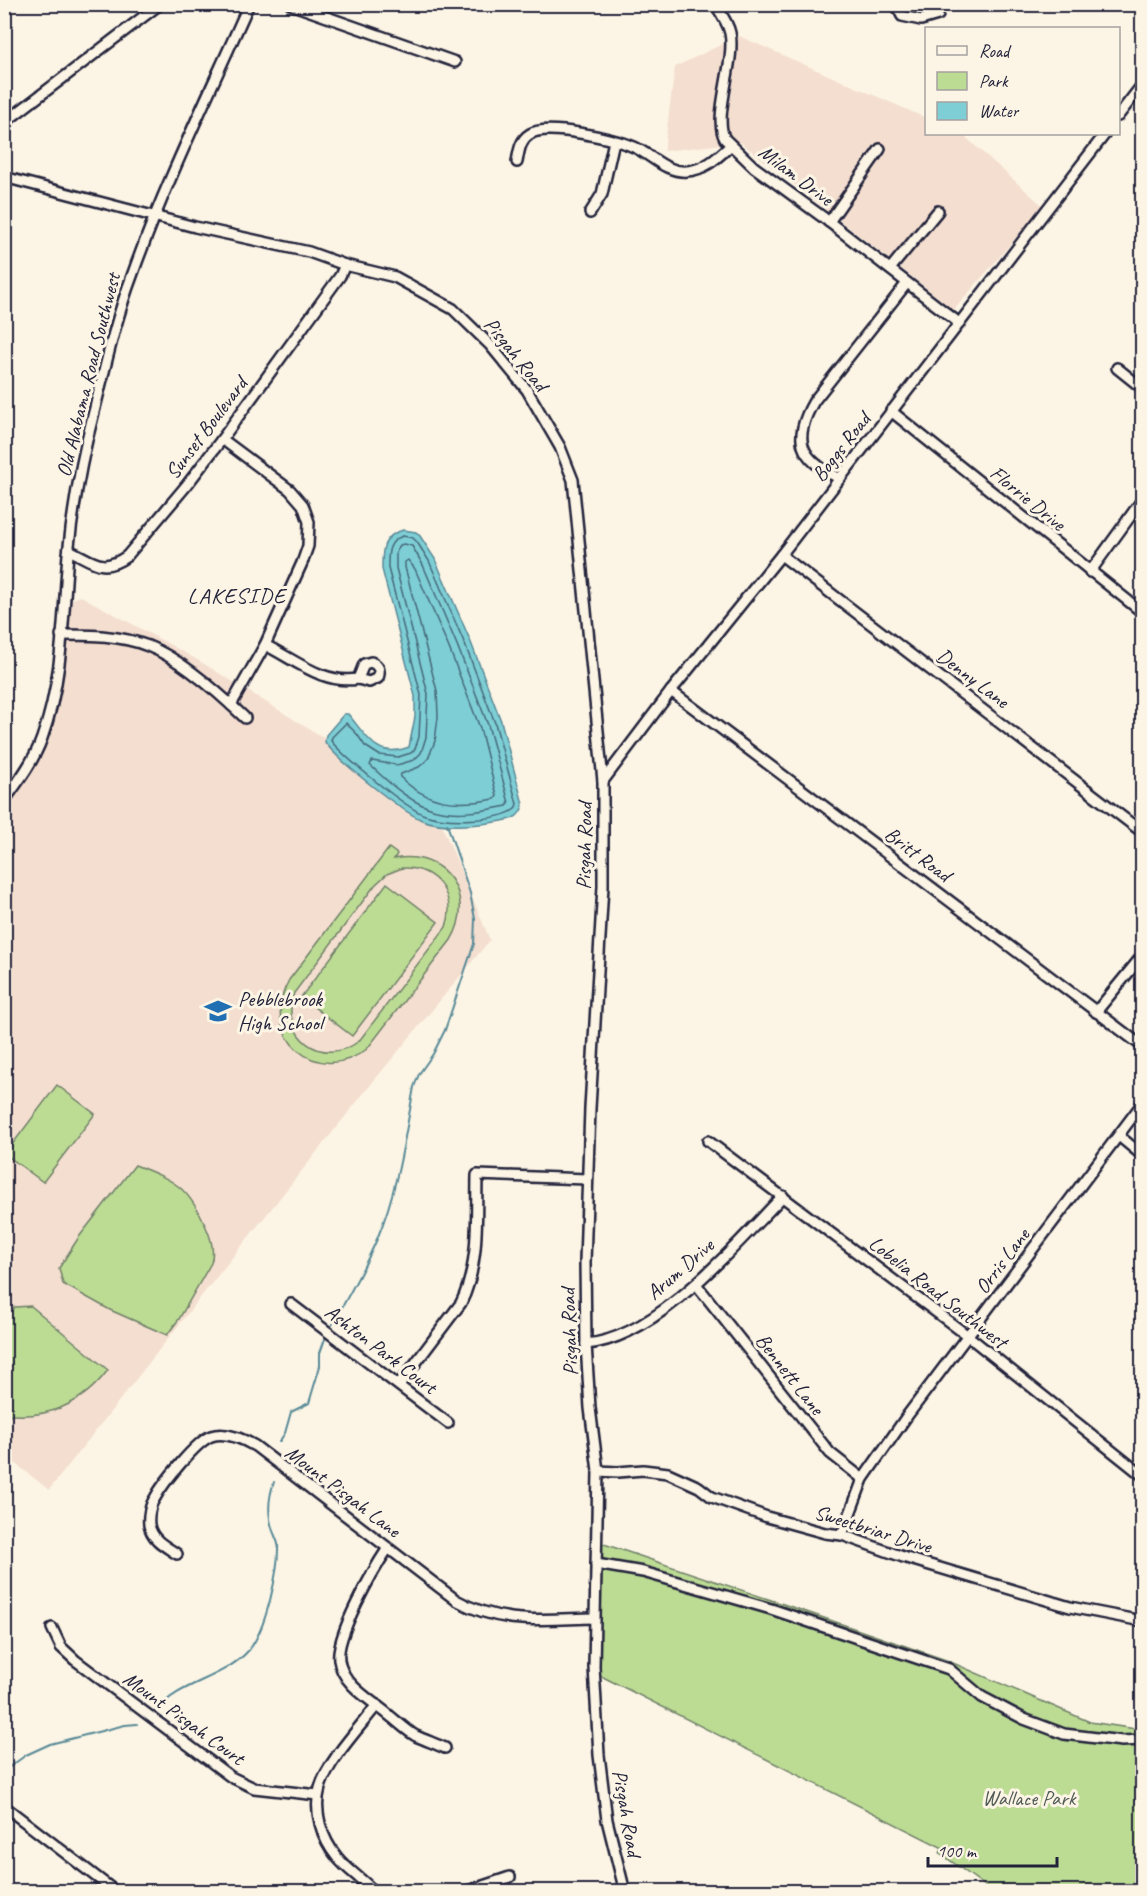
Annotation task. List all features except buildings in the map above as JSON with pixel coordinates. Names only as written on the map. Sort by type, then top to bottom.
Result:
[{"type":"street","points":[[4,123],[160,4]]},
{"type":"street","name":"Old Alabama Road Southwest","points":[[4,801],[29,764],[41,740],[51,710],[58,674],[69,550],[80,466],[131,277],[249,4]]},
{"type":"street","points":[[290,4],[455,62]]},
{"type":"street","name":"Milam Drive","points":[[715,4],[726,24],[731,42],[721,117],[722,134],[730,146],[754,167],[829,222],[958,323]]},
{"type":"street","points":[[896,4],[902,16],[921,20],[938,15],[937,4]]},
{"type":"street","points":[[1120,115],[1143,85]]},
{"type":"street","points":[[517,162],[519,148],[525,137],[541,129],[555,129],[614,141],[636,148],[665,166],[687,171],[712,162],[730,146]]},
{"type":"street","name":"Boggs Road","points":[[603,781],[1104,135]]},
{"type":"street","points":[[590,213],[602,194],[614,141]]},
{"type":"street","points":[[829,222],[880,149]]},
{"type":"street","name":"Pisgah Road","points":[[4,177],[195,227],[309,252],[345,265],[395,277],[453,309],[490,345],[527,390],[560,447],[573,480],[603,781],[603,886],[587,1179],[585,1262],[586,1344],[590,1408],[598,1471],[594,1667],[599,1755],[607,1820],[625,1892]]},
{"type":"street","points":[[890,269],[938,211]]},
{"type":"street","name":"Sunset Boulevard","points":[[69,550],[102,565],[110,566],[127,556],[222,439],[340,276],[345,265]]},
{"type":"street","points":[[839,478],[818,465],[804,450],[801,431],[803,422],[814,401],[907,283]]},
{"type":"street","points":[[1117,368],[1143,388]]},
{"type":"street","name":"Florrie Drive","points":[[891,411],[1143,612]]},
{"type":"street","points":[[222,439],[290,490],[303,505],[308,516],[310,534],[308,546],[265,645],[231,705]]},
{"type":"street","points":[[1090,572],[1143,500]]},
{"type":"street","name":"Denny Lane","points":[[780,555],[1143,832]]},
{"type":"street","points":[[61,635],[97,634],[150,646],[219,694],[245,718]]},
{"type":"street","points":[[265,645],[320,674],[342,681],[358,680]]},
{"type":"street","name":"Britt Road","points":[[671,691],[1143,1046]]},
{"type":"street","points":[[1096,1012],[1143,956]]},
{"type":"street","name":"Orris Lane","points":[[842,1535],[863,1479],[907,1416],[1143,1104]]},
{"type":"street","points":[[1119,1136],[1143,1155]]},
{"type":"street","name":"Lobelia Road Southwest","points":[[708,1142],[968,1336],[1009,1371],[1143,1475]]},
{"type":"street","points":[[399,1385],[461,1303],[466,1293],[474,1264],[477,1175],[587,1179]]},
{"type":"street","name":"Arum Drive","points":[[586,1344],[620,1338],[641,1326],[696,1284],[783,1196]]},
{"type":"street","name":"Bennett Lane","points":[[696,1284],[830,1454],[863,1479]]},
{"type":"street","name":"Ashton Park Court","points":[[291,1304],[448,1423]]},
{"type":"street","name":"Mount Pisgah Lane","points":[[177,1554],[156,1540],[149,1525],[150,1509],[155,1497],[190,1453],[211,1436],[224,1435],[240,1438],[255,1446],[456,1600],[472,1609],[512,1620],[594,1618]]},
{"type":"street","name":"Sweetbriar Drive","points":[[598,1471],[643,1470],[668,1473],[699,1487],[712,1497],[767,1517],[825,1533],[842,1535],[903,1557],[1070,1607],[1143,1621]]},
{"type":"street","points":[[388,1548],[369,1578],[354,1611],[340,1644],[338,1659],[343,1673],[356,1689],[414,1735],[445,1748]]},
{"type":"street","points":[[596,1564],[643,1572],[771,1609],[950,1669],[982,1697],[1024,1719],[1064,1734],[1122,1741],[1143,1740]]},
{"type":"street","name":"Mount Pisgah Court","points":[[52,1628],[61,1647],[75,1660],[231,1777],[254,1788],[318,1796]]},
{"type":"street","points":[[374,1892],[339,1860],[330,1848],[323,1834],[318,1796],[320,1786],[331,1766],[377,1705]]},
{"type":"street","points":[[4,1806],[116,1892]]},
{"type":"street","points":[[465,1892],[510,1877]]},
{"type":"shaded area","points":[[739,36],[925,118],[925,135],[963,135],[1043,206],[954,310],[740,142],[664,151],[675,67]]},
{"type":"shaded area","name":"Pebblebrook High School","points":[[81,596],[196,659],[402,786],[440,821],[490,940],[372,1083],[49,1490],[5,1455],[4,790],[31,757],[53,689],[67,601]]},
{"type":"green space","points":[[389,848],[397,854],[394,859],[412,858],[428,861],[451,879],[458,892],[460,907],[458,923],[451,940],[367,1049],[348,1059],[329,1062],[312,1059],[297,1050],[287,1036],[281,1019],[281,1000],[289,980]],"holes":[[[402,868],[414,869],[434,878],[446,894],[449,904],[446,927],[359,1041],[345,1049],[331,1051],[307,1044],[298,1034],[293,1023],[291,1009],[294,993],[375,885],[387,874]]]},
{"type":"green space","points":[[387,883],[438,922],[352,1036],[301,997]]},
{"type":"green space","points":[[57,1085],[95,1114],[43,1182],[5,1154]]},
{"type":"green space","points":[[135,1165],[170,1181],[186,1194],[199,1213],[212,1245],[211,1263],[179,1319],[167,1335],[110,1310],[63,1284],[59,1268],[79,1237]]},
{"type":"green space","points":[[31,1306],[108,1370],[87,1392],[62,1407],[35,1414],[5,1414],[5,1317],[15,1307]]},
{"type":"green space","name":"Wallace Park","points":[[598,1542],[946,1660],[1090,1722],[1142,1730],[1142,1891],[992,1891],[940,1853],[943,1848],[595,1673]]},
{"type":"water","points":[[403,530],[416,532],[435,559],[470,640],[501,721],[523,804],[520,813],[510,819],[459,825],[430,823],[422,820],[370,785],[325,742],[326,735],[344,714],[348,714],[367,738],[380,748],[398,750],[409,747],[415,717],[415,696],[382,569],[382,555],[387,540]]},
{"type":"waterway","points":[[332,1325],[367,1261],[384,1221],[400,1164],[414,1087],[419,1074],[433,1054],[445,1030],[474,944],[475,919],[470,893],[447,824]]},
{"type":"waterway","points":[[279,1442],[285,1433],[291,1412],[309,1403],[325,1339]]},
{"type":"waterway","points":[[157,1710],[177,1693],[239,1660],[255,1641],[266,1614],[278,1555],[278,1544],[269,1513],[269,1500],[274,1482]]},
{"type":"waterway","points":[[4,1771],[26,1755],[50,1744],[137,1724]]},
{"type":"place","name":"Pebblebrook High School","points":[[218,1011]]},
{"type":"district","name":"LAKESIDE","points":[[237,596]]}]
